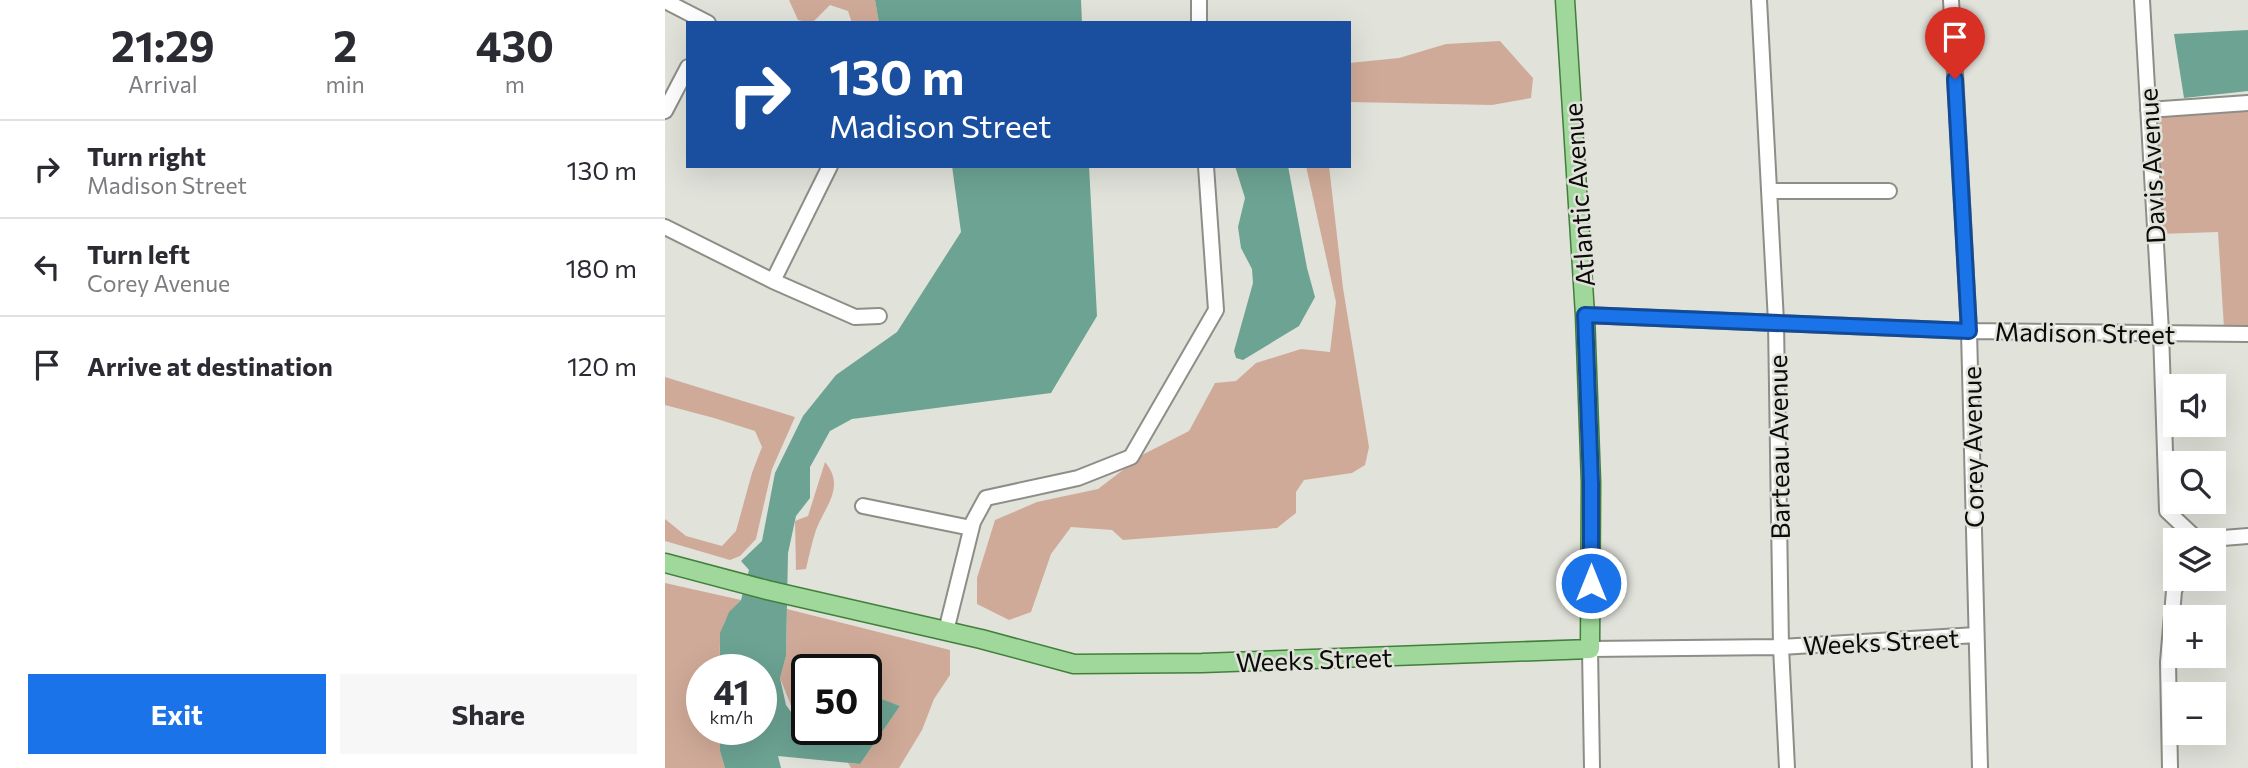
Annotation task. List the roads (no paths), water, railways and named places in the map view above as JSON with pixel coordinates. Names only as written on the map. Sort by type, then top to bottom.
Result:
[{"type":"main road","name":"Atlantic Avenue","points":[[1565,0],[1585,315],[1591,483],[1590,649]]},
{"type":"main road","name":"Weeks Street","points":[[665,563],[1074,664],[1202,663],[1590,649]]},
{"type":"street","points":[[1199,0],[1199,21]]},
{"type":"street","name":"Barteau Avenue","points":[[1759,0],[1776,322],[1781,647],[1787,768]]},
{"type":"street","name":"Corey Avenue","points":[[1951,0],[1969,331],[1980,768]]},
{"type":"street","name":"Davis Avenue","points":[[2142,0],[2161,332],[2167,511],[2185,528]]},
{"type":"street","points":[[665,1],[704,21]]},
{"type":"street","points":[[665,111],[686,71]]},
{"type":"street","points":[[2148,110],[2248,103]]},
{"type":"street","points":[[773,281],[829,168]]},
{"type":"street","points":[[946,631],[971,528],[986,498],[1078,478],[1131,457],[1216,310],[1206,168]]},
{"type":"street","points":[[1769,191],[1889,191]]},
{"type":"street","points":[[665,227],[773,281],[855,317],[879,316]]},
{"type":"street","name":"Madison Street","points":[[1585,315],[1969,331],[2248,334]]},
{"type":"street","points":[[863,506],[971,528]]},
{"type":"street","points":[[2226,538],[2248,536]]},
{"type":"street","points":[[2170,768],[2168,662],[2174,591]]},
{"type":"street","name":"Weeks Street","points":[[1590,649],[1781,647],[1976,635]]},
{"type":"street","name":"Atlantic Avenue","points":[[1590,649],[1592,768]]}]
